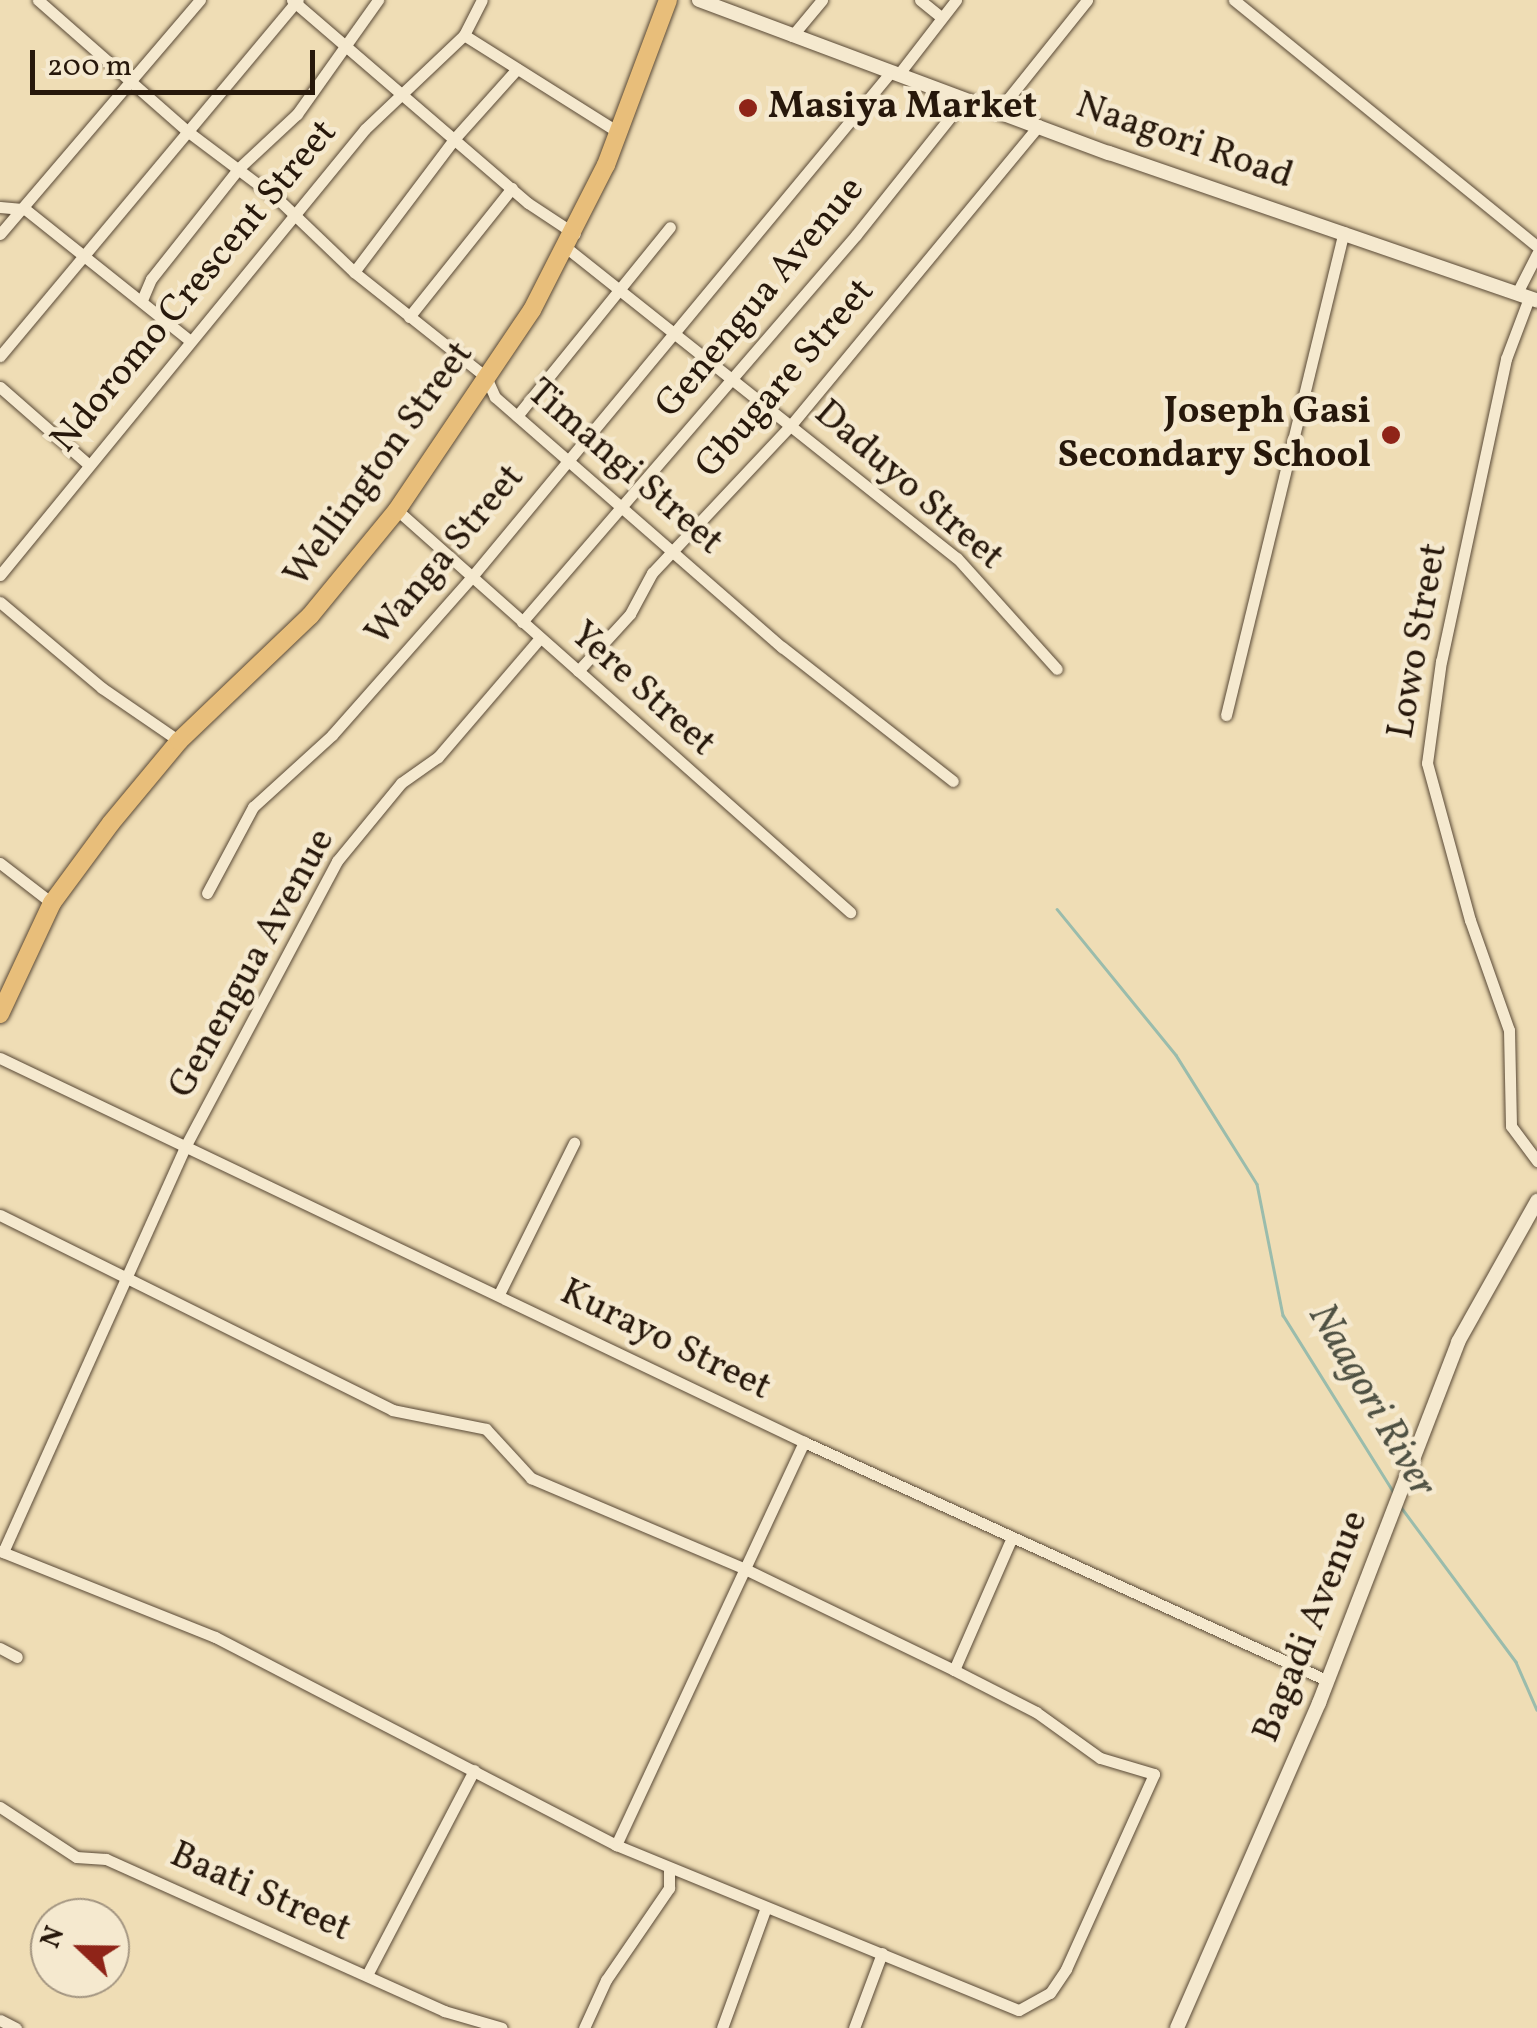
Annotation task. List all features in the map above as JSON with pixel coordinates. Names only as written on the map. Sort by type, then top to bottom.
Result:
[{"type":"main road","name":"Wellington Street","points":[[0,1014],[52,903],[179,742],[299,628],[397,510],[486,376],[572,242],[618,132],[665,1]]},
{"type":"street","name":"Timangi Street","points":[[38,0],[186,131],[239,168],[354,272],[486,376],[495,397],[676,550],[842,698],[952,781]]},
{"type":"street","points":[[0,234],[134,84],[200,0]]},
{"type":"street","points":[[142,300],[151,279],[239,168],[297,114],[351,45],[378,0]]},
{"type":"street","name":"Ndoromo Crescent Street","points":[[0,575],[188,338],[403,92],[464,35],[482,0]]},
{"type":"street","name":"Naagori Road","points":[[699,0],[894,74],[1528,297]]},
{"type":"street","points":[[792,36],[822,0]]},
{"type":"street","points":[[920,0],[940,17]]},
{"type":"street","name":"Wanga Street","points":[[206,894],[253,808],[332,735],[470,578],[956,0]]},
{"type":"street","points":[[999,110],[1087,0]]},
{"type":"street","points":[[1234,0],[1537,246]]},
{"type":"street","points":[[0,356],[295,1]]},
{"type":"street","name":"Daduyo Street","points":[[295,1],[351,45],[620,286],[957,558],[1057,669]]},
{"type":"street","points":[[464,35],[618,132]]},
{"type":"street","points":[[354,272],[455,138],[517,69]]},
{"type":"street","name":"Genengua Avenue","points":[[522,622],[735,376],[951,116],[956,96]]},
{"type":"street","name":"Gbugare Street","points":[[578,671],[676,550],[791,425],[1040,125]]},
{"type":"street","points":[[410,317],[512,188]]},
{"type":"street","points":[[0,207],[25,209],[188,338]]},
{"type":"street","points":[[517,416],[670,227]]},
{"type":"street","points":[[1226,715],[1344,232]]},
{"type":"street","name":"Lowo Street","points":[[1537,254],[1528,297],[1506,359],[1441,661],[1427,764],[1470,920],[1510,1030],[1511,1126],[1537,1161]]},
{"type":"street","points":[[0,387],[88,464]]},
{"type":"street","name":"Yere Street","points":[[397,510],[850,912]]},
{"type":"street","points":[[0,602],[102,688],[179,742]]},
{"type":"street","name":"Genengua Avenue","points":[[2,1552],[186,1145],[337,861],[402,783],[438,757],[539,640]]},
{"type":"street","points":[[0,864],[52,903]]},
{"type":"street","name":"Kurayo Street","points":[[0,1058],[804,1442],[1324,1679]]},
{"type":"street","points":[[500,1294],[574,1143]]},
{"type":"street","name":"Bagadi Avenue","points":[[1176,2028],[1324,1679],[1458,1342],[1537,1201]]},
{"type":"street","points":[[0,1215],[127,1273],[392,1410],[486,1429],[530,1478],[744,1568],[1036,1712],[1100,1758],[1154,1774],[1066,1969],[1050,1993],[1019,2010],[616,1846],[474,1770],[316,1695],[215,1637],[2,1552]]},
{"type":"street","points":[[616,1846],[668,1746],[688,1682],[720,1628],[804,1442]]},
{"type":"street","points":[[954,1670],[1012,1536]]},
{"type":"street","points":[[0,1648],[17,1657]]},
{"type":"street","points":[[368,1973],[474,1770]]},
{"type":"street","name":"Baati Street","points":[[0,1806],[76,1857],[106,1859],[368,1973],[444,2012],[502,2028]]},
{"type":"street","points":[[584,2028],[606,1980],[669,1888],[669,1868]]},
{"type":"street","points":[[722,2028],[766,1910]]},
{"type":"street","points":[[854,2028],[882,1953]]},
{"type":"street","points":[[0,2020],[16,2028]]},
{"type":"waterway","name":"Naagori River","points":[[1057,909],[1176,1055],[1257,1184],[1283,1315],[1393,1491]]},
{"type":"waterway","name":"Naagori River","points":[[1401,1507],[1516,1662],[1537,1710]]},
{"type":"place","name":"Masiya Market","points":[[748,108]]},
{"type":"place","name":"Joseph Gasi Secondary School","points":[[1391,435]]}]
